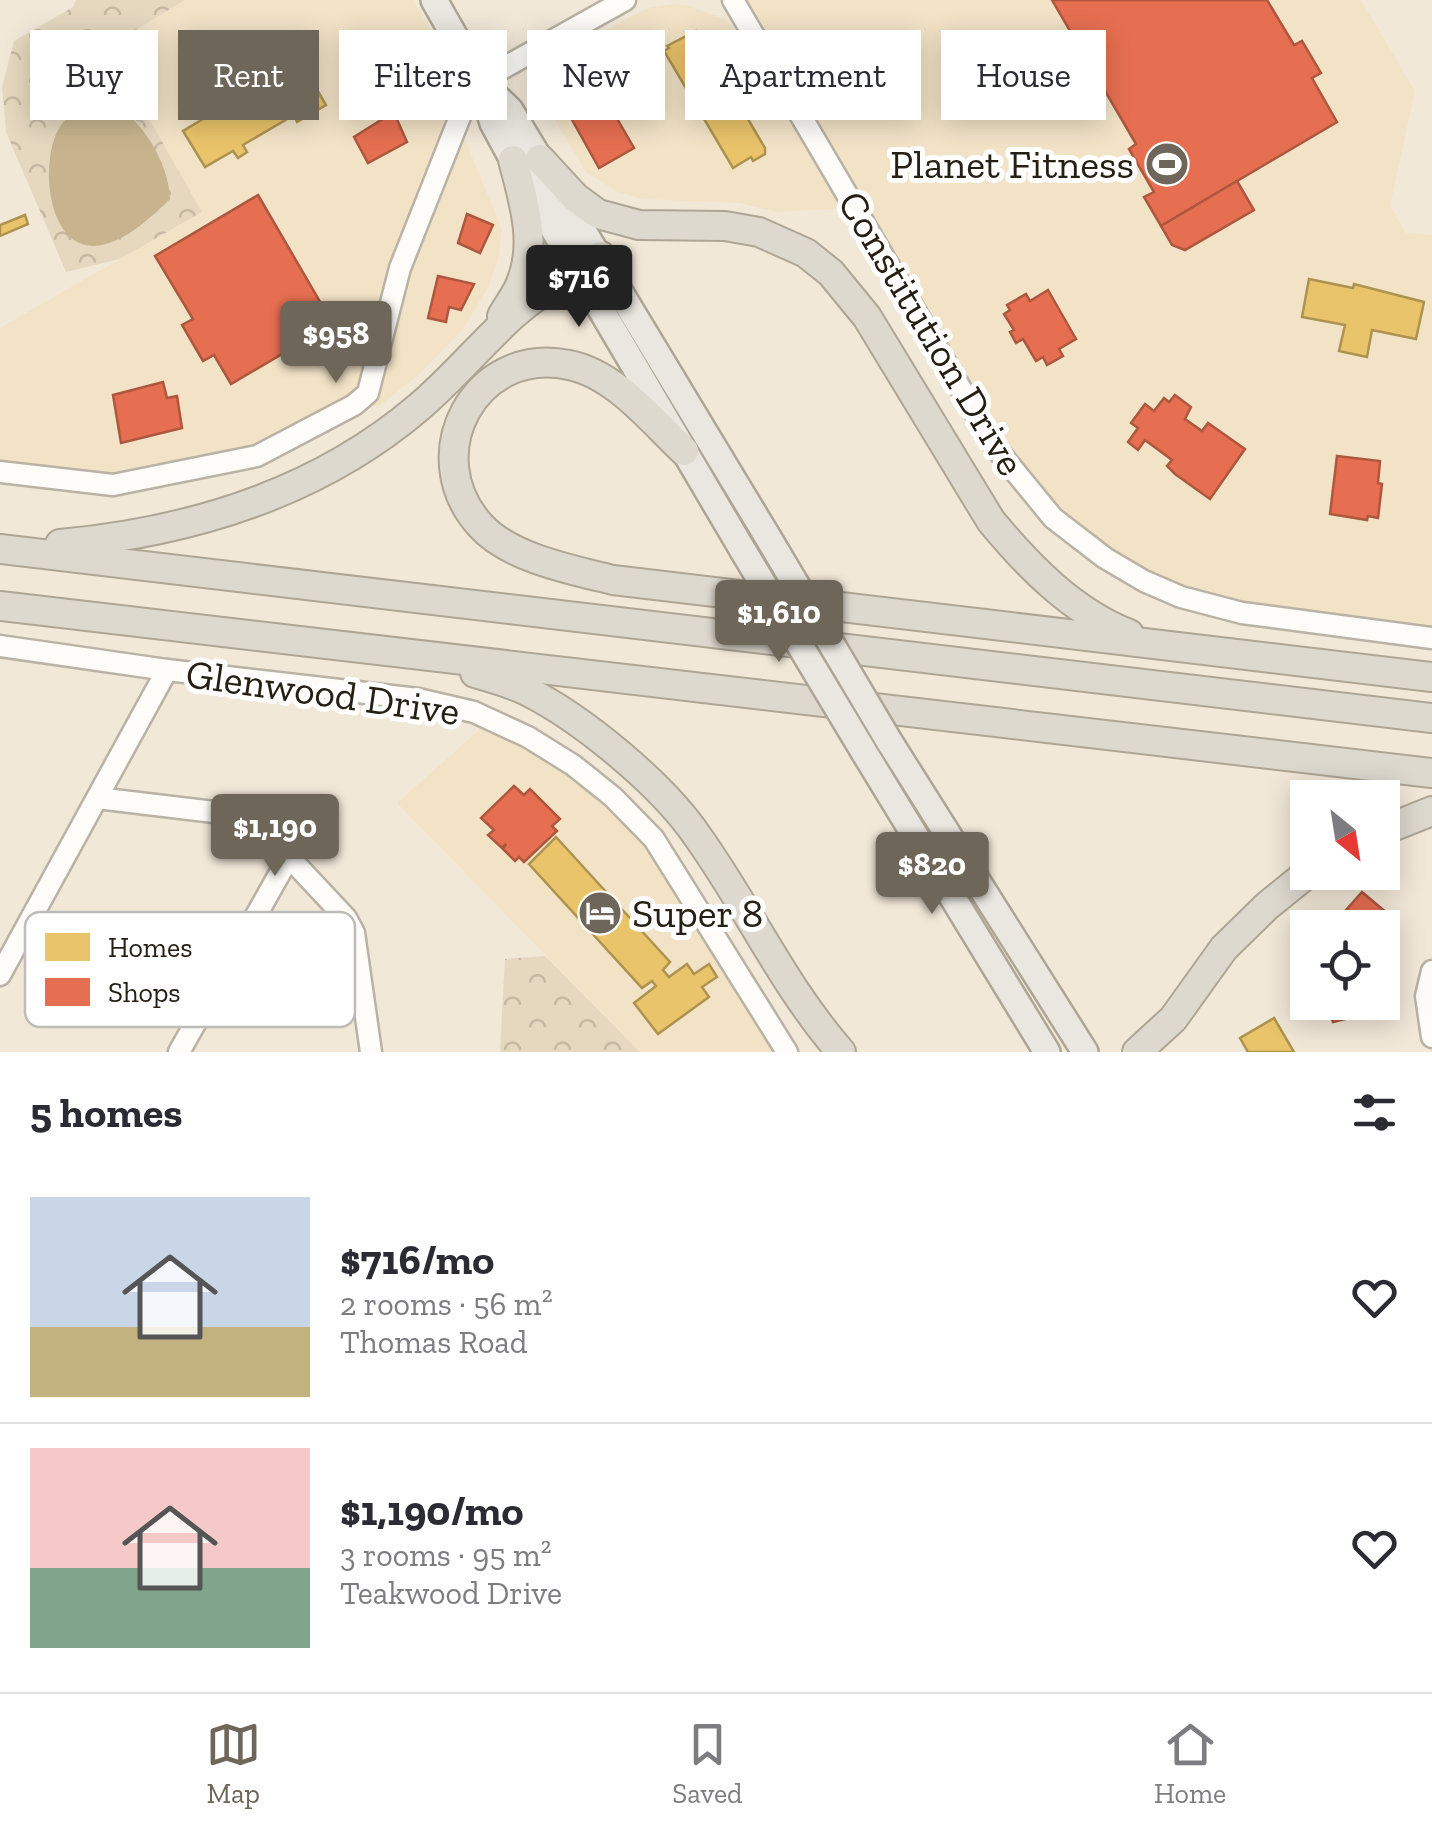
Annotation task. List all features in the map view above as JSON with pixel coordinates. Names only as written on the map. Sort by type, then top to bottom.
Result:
[{"type":"highway","points":[[488,339],[522,280],[528,249],[527,160]]},
{"type":"highway","points":[[527,160],[598,214],[639,225],[691,225],[759,232],[806,253],[832,273],[867,317],[966,484],[1014,550],[1070,600],[1095,616],[1116,629],[1169,646]]},
{"type":"highway","points":[[0,546],[157,532],[281,494],[346,458],[419,408],[540,293],[601,256]]},
{"type":"highway","points":[[684,452],[621,392],[597,376],[572,365],[527,364],[484,386],[467,408],[453,443],[453,470],[456,486],[482,528],[531,557],[614,580],[1432,677]]},
{"type":"highway","points":[[0,546],[1432,718]]},
{"type":"highway","points":[[0,606],[1432,773]]},
{"type":"highway","points":[[426,656],[526,691],[590,733],[656,785],[698,835],[814,1021],[841,1052]]},
{"type":"highway","points":[[1400,824],[1432,812]]},
{"type":"highway","points":[[1154,1052],[1224,948],[1290,887]]},
{"type":"highway","points":[[1138,1052],[1173,1019]]},
{"type":"main road","points":[[434,0],[451,30]]},
{"type":"main road","points":[[492,120],[601,256],[889,741],[1085,1052]]},
{"type":"main road","points":[[527,160],[576,271],[1047,1052]]},
{"type":"street","points":[[507,67],[626,0]]},
{"type":"street","name":"Constitution Drive","points":[[734,0],[995,447],[1053,518],[1122,568],[1196,601],[1242,613],[1432,638]]},
{"type":"street","points":[[0,472],[98,485],[180,474],[273,450],[361,400],[370,386],[410,241],[457,120]]},
{"type":"street","name":"Glenwood Drive","points":[[0,646],[418,699],[474,712],[528,737],[573,765],[613,797],[654,839],[787,1052]]},
{"type":"street","points":[[35,912],[167,670]]},
{"type":"street","points":[[97,798],[240,815],[260,826],[340,912]]},
{"type":"street","points":[[257,912],[288,857]]},
{"type":"street","points":[[0,975],[25,929]]},
{"type":"street","points":[[355,940],[370,1052]]},
{"type":"street","points":[[1432,971],[1426,996],[1432,1036]]},
{"type":"street","points":[[179,1052],[193,1027]]},
{"type":"shaded area","points":[[185,0],[413,0],[430,30],[339,30],[339,120],[450,120],[437,159],[397,246],[364,384],[315,419],[253,449],[125,477],[0,465],[0,328],[202,212],[150,120],[158,120],[158,30],[136,30]]},
{"type":"shaded area","points":[[742,0],[1361,0],[1415,91],[1390,206],[1406,233],[1432,235],[1432,628],[1253,607],[1170,583],[1125,561],[1066,519],[1018,466],[813,120],[921,120],[921,30],[760,30]]},
{"type":"shaded area","points":[[689,6],[724,19],[736,30],[685,30],[685,120],[795,120],[848,208],[777,212],[740,203],[642,199],[618,192],[586,172],[555,120],[665,120],[665,30],[607,30],[648,8]]},
{"type":"shaded area","points":[[66,120],[134,120],[159,156],[170,199],[149,219],[106,244],[86,245],[71,238],[52,204],[49,183],[54,141]]},
{"type":"shaded area","points":[[462,133],[502,229],[489,286],[462,330],[418,375],[379,406],[362,407],[407,267]]},
{"type":"shaded area","points":[[486,724],[512,736],[598,792],[668,868],[782,1052],[640,1052],[397,803]]},
{"type":"green space","points":[[76,0],[185,0],[136,30],[33,30],[73,7]]},
{"type":"green space","points":[[30,32],[30,120],[116,120],[56,216],[69,231],[80,240],[102,244],[152,217],[159,160],[135,120],[150,120],[202,212],[120,259],[66,272],[6,132],[2,87],[14,41]]},
{"type":"green space","points":[[545,956],[640,1052],[500,1052],[505,959]]},
{"type":"building: Homes","points":[[685,37],[685,87],[665,53],[667,46]]},
{"type":"building: Homes","points":[[201,120],[286,120],[243,145],[247,152],[238,158],[233,151],[205,167],[183,131]]},
{"type":"building: Homes","points":[[705,120],[748,120],[765,148],[765,154],[733,168]]},
{"type":"building: Homes","points":[[25,215],[28,224],[0,236],[0,225]]},
{"type":"building: Homes","points":[[1309,279],[1353,288],[1354,284],[1424,302],[1416,339],[1372,330],[1367,357],[1339,351],[1345,325],[1302,317]]},
{"type":"building: Homes","name":"Super 8","points":[[556,837],[670,962],[663,970],[669,977],[687,964],[694,974],[709,964],[717,977],[702,987],[709,997],[658,1034],[634,1003],[656,986],[652,981],[642,988],[529,864]]},
{"type":"building: Homes","points":[[1274,1018],[1294,1052],[1248,1052],[1240,1038]]},
{"type":"building: Shops","points":[[1052,0],[1267,0],[1294,45],[1302,41],[1321,73],[1312,78],[1337,122],[1161,226],[1144,197],[1154,192],[1129,149],[1136,144],[1106,93],[1106,30],[1070,30]]},
{"type":"building: Shops","points":[[381,120],[397,120],[407,142],[368,163],[354,137]]},
{"type":"building: Shops","points":[[572,120],[618,120],[634,148],[599,168]]},
{"type":"building: Shops","points":[[1237,181],[1254,210],[1185,250],[1172,245],[1161,226]]},
{"type":"building: Shops","points":[[258,195],[333,324],[231,384],[214,355],[203,361],[182,325],[193,319],[155,256]]},
{"type":"building: Shops","points":[[467,214],[493,225],[480,253],[458,243]]},
{"type":"building: Shops","points":[[438,276],[474,284],[461,310],[449,307],[446,322],[428,318]]},
{"type":"building: Shops","points":[[1048,290],[1076,339],[1059,349],[1063,356],[1047,365],[1043,357],[1036,361],[1023,339],[1016,343],[1010,332],[1014,330],[1004,314],[1010,310],[1007,305],[1026,294],[1030,301]]},
{"type":"building: Shops","points":[[163,382],[167,398],[177,396],[182,428],[121,443],[113,395]]},
{"type":"building: Shops","points":[[1175,395],[1191,407],[1185,419],[1202,431],[1208,423],[1245,449],[1210,499],[1175,474],[1167,466],[1172,460],[1145,440],[1138,450],[1128,442],[1138,428],[1131,423],[1145,404],[1154,411],[1164,398],[1169,402]]},
{"type":"building: Shops","points":[[1337,456],[1380,461],[1378,518],[1330,514]]},
{"type":"building: Shops","points":[[514,786],[524,795],[530,789],[560,819],[552,826],[557,831],[524,862],[519,857],[515,861],[503,849],[506,844],[502,848],[488,835],[494,830],[481,818]]},
{"type":"building: Shops","points":[[1362,892],[1383,910],[1346,910]]},
{"type":"place","name":"Planet Fitness","points":[[1167,164]]},
{"type":"place","name":"Super 8","points":[[600,913]]}]
